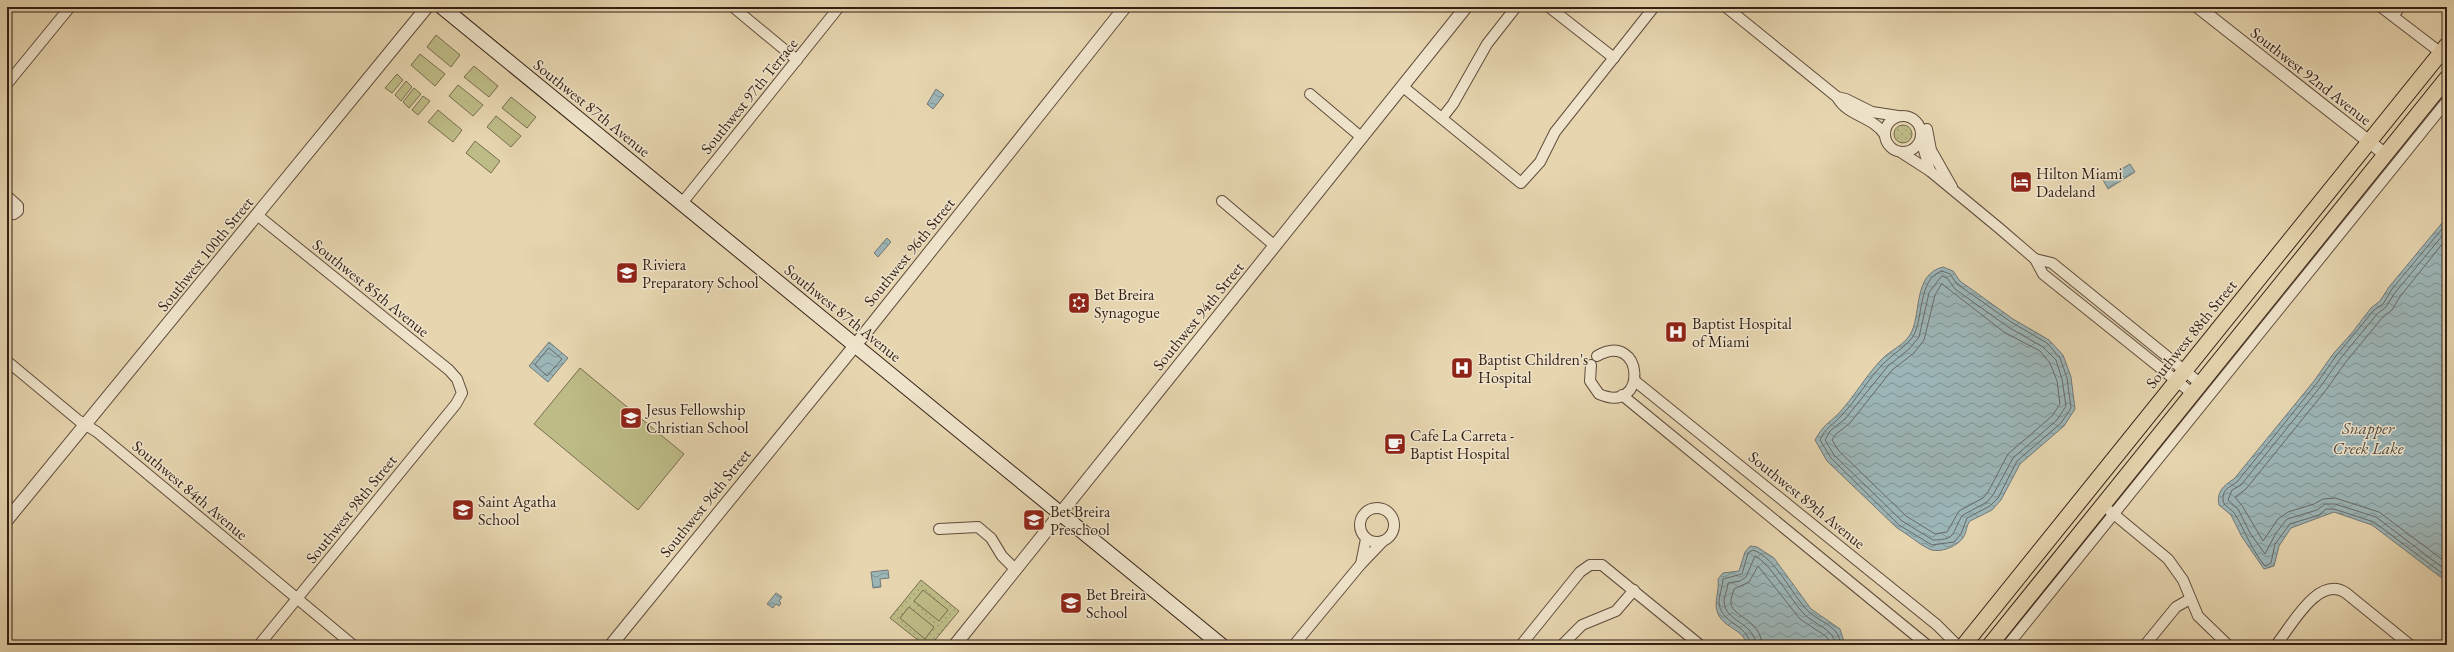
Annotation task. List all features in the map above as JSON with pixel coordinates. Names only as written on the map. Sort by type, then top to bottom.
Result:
[{"type":"main road","name":"Southwest 87th Avenue","points":[[442,7],[1221,645]]},
{"type":"main road","name":"Southwest 88th Street","points":[[1964,645],[2369,142],[2445,52]]},
{"type":"main road","points":[[1990,645],[2108,510],[2197,389],[2447,78]]},
{"type":"main road","points":[[2076,506],[2085,504],[2108,510]]},
{"type":"street","points":[[7,84],[70,7]]},
{"type":"street","name":"Southwest 100th Street","points":[[7,520],[427,7]]},
{"type":"street","points":[[733,7],[797,60]]},
{"type":"street","name":"Southwest 97th Terrace","points":[[682,203],[839,7]]},
{"type":"street","name":"Southwest 96th Street","points":[[611,645],[855,345],[1125,7]]},
{"type":"street","name":"Southwest 94th Street","points":[[955,645],[1466,7]]},
{"type":"street","points":[[1442,118],[1453,104],[1491,39],[1516,7]]},
{"type":"street","points":[[1549,7],[1614,58]]},
{"type":"street","points":[[1402,86],[1521,182],[1540,162],[1555,132],[1654,7]]},
{"type":"street","points":[[1726,7],[1837,97],[1847,109],[1876,124],[1884,135],[1889,146],[1902,152],[1922,168],[1930,171],[1953,189],[2035,259],[2043,274],[2181,376]]},
{"type":"street","name":"Southwest 92nd Avenue","points":[[2198,7],[2386,155]]},
{"type":"street","points":[[2380,7],[2445,52]]},
{"type":"street","points":[[2393,16],[2400,7]]},
{"type":"street","points":[[1310,94],[1362,138]]},
{"type":"street","points":[[1837,97],[1846,99],[1872,112],[1908,116],[1916,120],[1920,128],[1920,140],[1930,171]]},
{"type":"street","points":[[2008,645],[2108,510],[2447,101]]},
{"type":"street","points":[[1884,135],[1888,124],[1898,116]]},
{"type":"street","points":[[1927,129],[1931,150],[1953,189]]},
{"type":"street","points":[[1902,152],[1912,150],[1920,140]]},
{"type":"street","points":[[7,196],[18,206],[18,210],[14,214],[7,208]]},
{"type":"street","points":[[1222,201],[1275,246]]},
{"type":"street","name":"Southwest 85th Avenue","points":[[257,215],[449,370],[461,388]]},
{"type":"street","points":[[2035,259],[2052,263],[2197,389]]},
{"type":"street","points":[[1591,365],[1590,381],[1599,394],[1615,398],[1622,396],[1632,387],[1635,381],[1634,366],[1625,355],[1611,351],[1597,356]]},
{"type":"street","name":"Southwest 84th Avenue","points":[[7,361],[353,645]]},
{"type":"street","name":"Southwest 89th Avenue","points":[[1635,381],[1931,621],[1957,645]]},
{"type":"street","name":"Southwest 98th Street","points":[[259,645],[456,404],[461,388]]},
{"type":"street","points":[[1622,396],[1927,645]]},
{"type":"street","points":[[1294,645],[1361,564],[1392,533],[1394,521],[1388,511],[1378,507],[1367,510],[1361,519],[1360,530],[1366,539],[1378,542],[1383,541]]},
{"type":"street","points":[[2108,510],[2168,559],[2183,580],[2190,599],[2201,619],[2228,645]]},
{"type":"street","points":[[939,530],[978,527],[988,534],[1002,556],[1016,570]]},
{"type":"street","points":[[1361,564],[1366,539]]},
{"type":"street","points":[[1521,645],[1577,576],[1590,566],[1602,564],[1700,645]]},
{"type":"street","points":[[2276,645],[2315,596],[2323,590],[2339,589],[2409,645]]},
{"type":"street","points":[[1562,645],[1582,625],[1616,611],[1634,590]]},
{"type":"street","points":[[2145,645],[2176,607],[2190,599]]},
{"type":"shaded area","points":[[436,35],[460,55],[451,67],[427,47]]},
{"type":"shaded area","points":[[420,54],[445,74],[435,86],[411,65]]},
{"type":"shaded area","points":[[474,66],[498,86],[489,97],[464,77]]},
{"type":"shaded area","points":[[397,74],[403,80],[392,93],[385,88]]},
{"type":"shaded area","points":[[406,81],[412,87],[401,101],[395,95]]},
{"type":"shaded area","points":[[458,85],[483,105],[473,116],[449,96]]},
{"type":"shaded area","points":[[414,88],[421,94],[409,108],[403,102]]},
{"type":"shaded area","points":[[423,96],[430,101],[418,115],[412,110]]},
{"type":"shaded area","points":[[511,97],[536,117],[527,128],[502,108]]},
{"type":"shaded area","points":[[438,110],[462,130],[453,142],[428,122]]},
{"type":"shaded area","points":[[496,116],[521,136],[511,147],[487,127]]},
{"type":"shaded area","points":[[1903,125],[1909,128],[1912,134],[1909,140],[1903,143],[1897,140],[1894,134],[1897,128]]},
{"type":"shaded area","points":[[475,141],[500,161],[491,173],[466,153]]},
{"type":"shaded area","points":[[580,368],[684,454],[638,510],[534,424]]},
{"type":"shaded area","points":[[921,580],[959,611],[931,645],[924,645],[890,618]]},
{"type":"shaded area","points":[[923,590],[948,610],[939,621],[914,601]]},
{"type":"shaded area","points":[[909,607],[934,627],[925,639],[900,618]]},
{"type":"water","points":[[936,89],[944,95],[933,109],[927,104]]},
{"type":"water","points":[[2130,164],[2135,172],[2108,189],[2103,180]]},
{"type":"water","name":"Snapper Creek Lake","points":[[2447,217],[2447,582],[2372,525],[2334,512],[2291,528],[2279,546],[2274,566],[2264,569],[2242,537],[2231,515],[2219,505],[2218,500],[2222,489],[2234,479],[2314,381],[2333,354],[2371,308],[2380,301],[2389,287]]},
{"type":"water","points":[[887,238],[891,242],[878,257],[874,253]]},
{"type":"water","points":[[1943,267],[1953,271],[1960,281],[2013,319],[2049,340],[2063,355],[2071,377],[2075,409],[2064,426],[2020,464],[2001,500],[1992,510],[1970,521],[1962,540],[1954,546],[1944,550],[1933,550],[1920,544],[1897,528],[1827,461],[1815,440],[1824,427],[1844,407],[1881,360],[1902,344],[1909,336],[1915,323],[1923,285],[1927,277],[1934,271]]},
{"type":"water","points":[[549,342],[568,358],[548,382],[529,366]]},
{"type":"water","points":[[1750,546],[1757,547],[1774,558],[1811,609],[1840,629],[1845,645],[1747,645],[1739,633],[1722,620],[1716,607],[1718,579],[1723,573],[1739,571],[1745,552]]},
{"type":"water","points":[[888,570],[889,578],[880,579],[881,587],[873,588],[871,572]]},
{"type":"water","points":[[776,593],[782,597],[779,601],[781,603],[779,606],[776,604],[773,608],[767,604]]},
{"type":"place","name":"Hilton Miami Dadeland","points":[[2021,182]]},
{"type":"place","name":"Riviera Preparatory School","points":[[627,273]]},
{"type":"place","name":"Bet Breira Synagogue","points":[[1079,303]]},
{"type":"place","name":"Baptist Hospital of Miami","points":[[1676,332]]},
{"type":"place","name":"Baptist Children's Hospital","points":[[1462,368]]},
{"type":"place","name":"Jesus Fellowship Christian School","points":[[631,418]]},
{"type":"place","name":"Cafe La Carreta - Baptist Hospital","points":[[1395,444]]},
{"type":"place","name":"Saint Agatha School","points":[[463,510]]},
{"type":"place","name":"Bet Breira Preschool","points":[[1034,520]]},
{"type":"place","name":"Bet Breira School","points":[[1071,603]]}]
